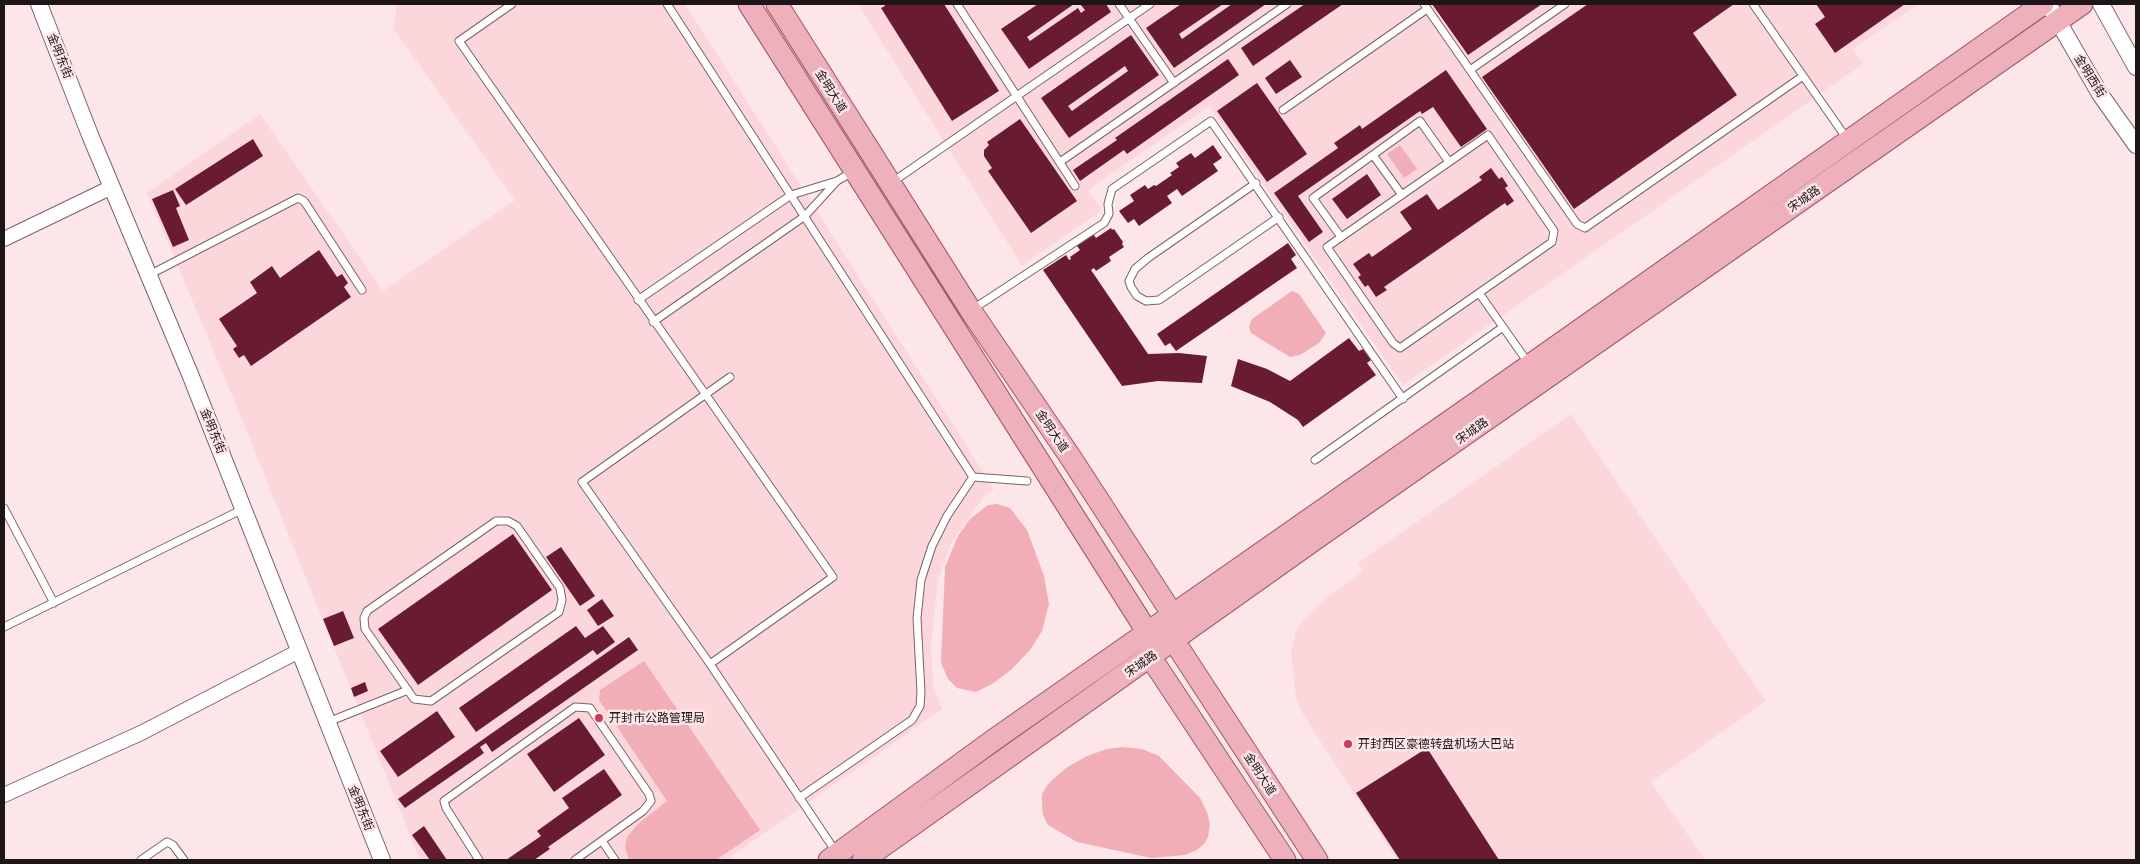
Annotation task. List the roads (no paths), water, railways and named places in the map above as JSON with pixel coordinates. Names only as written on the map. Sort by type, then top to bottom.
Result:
[{"type":"main road","name":"金明大道","points":[[750,4],[1148,633],[1151,658],[1285,860]]},
{"type":"main road","name":"金明大道","points":[[778,4],[970,311],[1071,458],[1173,615]]},
{"type":"main road","name":"宋城路","points":[[833,857],[995,739],[2043,4]]},
{"type":"main road","name":"宋城路","points":[[863,860],[1151,658],[2052,13],[2082,4]]},
{"type":"main road","points":[[1173,615],[1174,641]]},
{"type":"main road","name":"金明大道","points":[[1174,641],[1317,860]]},
{"type":"street","name":"金明东街","points":[[39,4],[243,508],[382,860]]},
{"type":"street","points":[[2101,4],[2136,67]]},
{"type":"street","name":"金明西街","points":[[2052,13],[2100,94],[2136,146]]},
{"type":"street","points":[[4,239],[112,187]]},
{"type":"street","points":[[4,795],[141,733],[299,651]]},
{"type":"lane","points":[[512,4],[459,41],[653,322],[833,577],[710,664]]},
{"type":"lane","points":[[667,4],[973,476]]},
{"type":"lane","points":[[957,4],[1075,186]]},
{"type":"lane","points":[[1119,4],[1174,83]]},
{"type":"lane","points":[[889,184],[1018,97],[1150,4]]},
{"type":"lane","points":[[1060,162],[1288,4]]},
{"type":"lane","points":[[1470,70],[1565,4]]},
{"type":"lane","points":[[1753,4],[1848,141]]},
{"type":"lane","points":[[1283,110],[1425,6],[1578,224],[1585,228],[1803,76]]},
{"type":"lane","points":[[970,311],[1104,223],[1109,214],[1108,204],[1112,189],[1211,121],[1280,217],[1403,399]]},
{"type":"lane","points":[[1341,237],[1313,198],[1420,122],[1450,162]]},
{"type":"lane","points":[[1488,135],[1554,231],[1552,242],[1400,348],[1393,343],[1327,247],[1402,194],[1488,135]]},
{"type":"lane","points":[[1374,155],[1402,194]]},
{"type":"lane","points":[[638,300],[791,195],[837,181],[856,170]]},
{"type":"lane","points":[[653,322],[805,216],[837,181]]},
{"type":"lane","points":[[1256,183],[1148,258],[1136,269],[1128,281],[1137,296],[1146,301],[1159,300],[1280,217]]},
{"type":"lane","points":[[149,275],[298,198],[304,201],[362,290]]},
{"type":"lane","points":[[1479,293],[1530,365]]},
{"type":"lane","points":[[1315,460],[1503,327]]},
{"type":"lane","points":[[730,377],[582,482],[710,664],[798,798],[833,857]]},
{"type":"lane","points":[[973,476],[1027,480]]},
{"type":"lane","points":[[798,798],[912,720],[920,706],[917,618],[921,580],[932,546],[947,516],[973,476]]},
{"type":"lane","points":[[4,508],[54,602]]},
{"type":"lane","points":[[4,627],[243,508]]},
{"type":"lane","points":[[496,520],[508,521],[517,526],[560,588],[562,600],[559,612],[431,701],[414,699],[408,690],[365,629],[364,618],[367,611],[496,520]]},
{"type":"lane","points":[[328,722],[408,690]]},
{"type":"lane","points":[[479,860],[446,808],[444,801],[575,707],[590,708],[649,794],[651,801],[643,812],[575,860]]},
{"type":"lane","points":[[602,841],[615,860]]},
{"type":"lane","points":[[141,860],[167,842],[173,845],[184,860]]},
{"type":"place","name":"开封市公路管理局","points":[[599,718]]},
{"type":"place","name":"开封西区豪德转盘机场大巴站","points":[[1348,744]]}]
